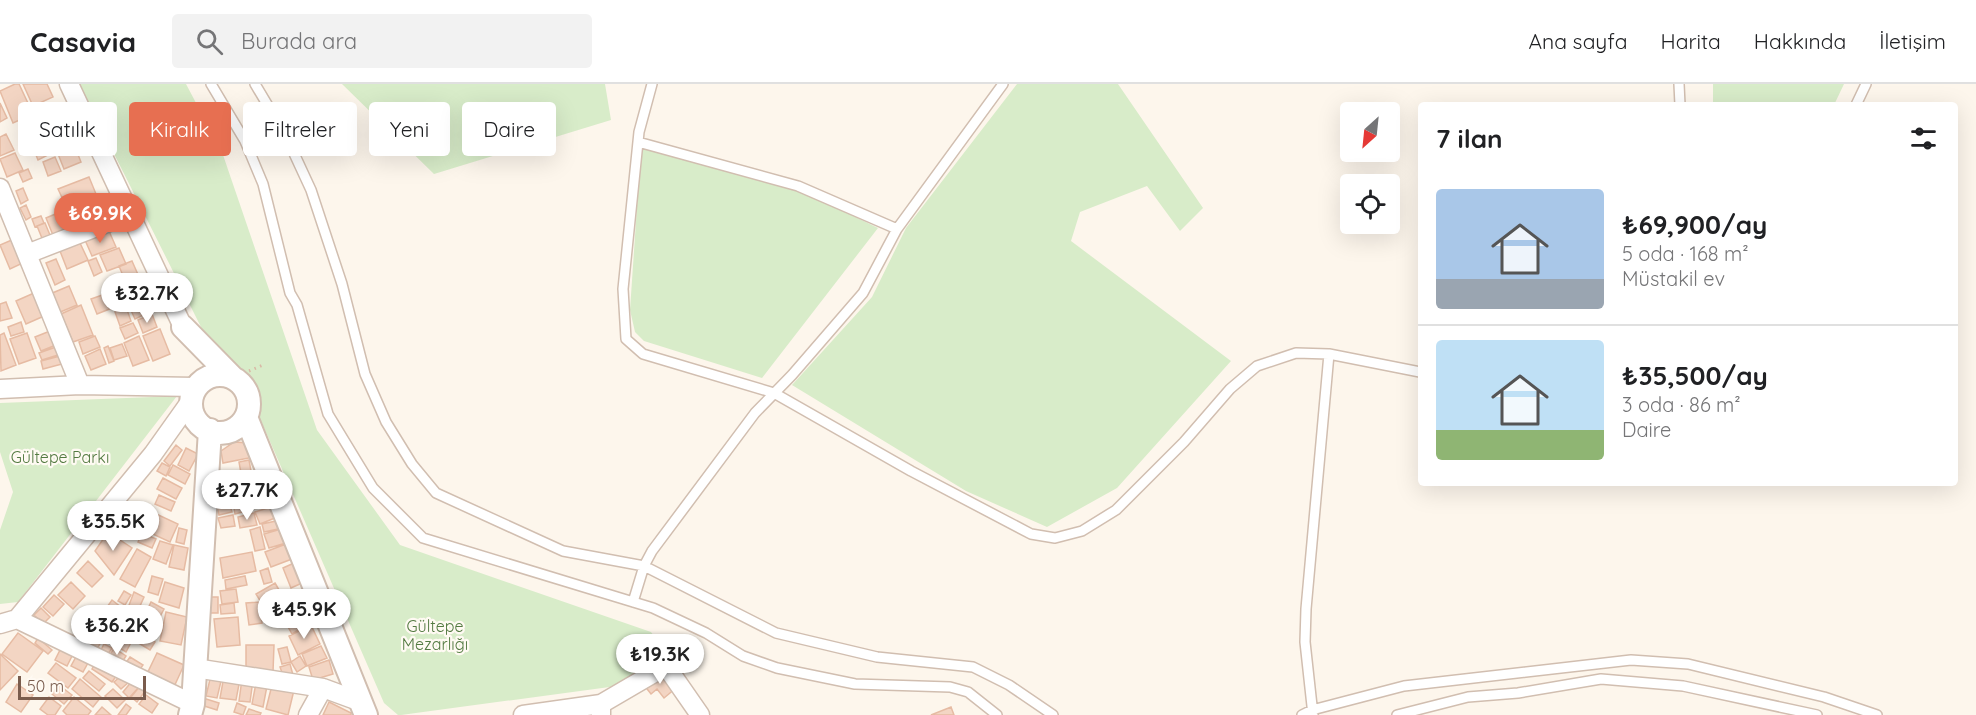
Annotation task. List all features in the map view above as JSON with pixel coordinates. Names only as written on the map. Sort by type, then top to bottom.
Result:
[{"type":"street","points":[[69,84],[183,327],[196,390],[194,418],[199,425],[214,433],[233,431],[241,425],[249,409],[246,391],[183,327]]},
{"type":"street","points":[[0,188],[80,385]]},
{"type":"street","points":[[27,254],[130,214]]},
{"type":"street","points":[[210,430],[191,710],[8,622],[153,454],[196,390],[217,374],[233,378]]},
{"type":"street","points":[[0,389],[80,385],[196,390]]},
{"type":"street","points":[[246,417],[364,709]]},
{"type":"street","points":[[523,715],[601,710],[666,666],[700,715]]},
{"type":"street","points":[[195,668],[323,688],[364,709]]},
{"type":"street","points":[[308,715],[323,688]]},
{"type":"lane","points":[[211,84],[245,141],[263,184],[290,293],[297,305],[328,414],[373,488],[423,538],[653,608],[706,633],[743,656],[777,668],[855,684],[950,687],[968,692],[997,715]]},
{"type":"lane","points":[[255,84],[286,136],[311,190],[342,284],[365,374],[386,422],[412,464],[436,493],[564,551],[644,566],[776,633],[877,657],[973,666],[1009,685],[1053,715]]},
{"type":"lane","points":[[652,84],[639,132],[622,289],[626,339],[642,354],[774,393],[911,471],[1031,534],[1055,538],[1082,531],[1116,510],[1184,442],[1230,389],[1257,366],[1296,352],[1329,354],[1418,372]]},
{"type":"lane","points":[[633,602],[644,566],[652,551],[755,413],[863,293],[897,229],[1003,84]]},
{"type":"lane","points":[[1679,84],[1680,102]]},
{"type":"lane","points":[[1857,102],[1866,84]]},
{"type":"lane","points":[[638,142],[798,186],[897,229]]},
{"type":"lane","points":[[1312,713],[1305,642],[1306,609],[1329,354]]},
{"type":"lane","points":[[1302,715],[1404,686],[1631,660],[1688,664],[1824,697],[1878,715]]},
{"type":"lane","points":[[1397,715],[1468,698],[1518,693],[1600,679],[1683,686],[1817,715]]},
{"type":"green space","name":"Gültepe Mezarlığı","points":[[79,84],[186,84],[196,102],[129,102],[129,156],[223,156],[317,430],[400,545],[651,632],[672,661],[617,686],[401,715],[384,703],[241,375],[205,335],[115,156],[117,156],[117,102],[88,102]]},
{"type":"green space","points":[[342,84],[605,84],[611,120],[556,137],[556,102],[462,102],[462,156],[493,156],[434,174],[416,156],[450,156],[450,102],[369,102],[369,110]]},
{"type":"green space","points":[[1017,84],[1118,84],[1203,208],[1180,231],[1147,186],[1080,212],[1071,241],[1231,361],[1117,488],[1047,527],[966,491],[792,385],[872,297],[906,228]]},
{"type":"green space","points":[[1713,84],[1844,84],[1835,102],[1713,102]]},
{"type":"green space","points":[[641,148],[802,191],[878,228],[762,378],[644,341],[635,332],[630,310]]},
{"type":"green space","name":"Gültepe Parkı","points":[[177,396],[18,602],[0,604],[0,530],[13,492],[0,452],[0,403]]},
{"type":"building","points":[[19,84],[27,102],[18,102],[18,121],[13,123],[0,91]]},
{"type":"building","points":[[23,84],[47,84],[53,97],[42,102],[31,102]]},
{"type":"building","points":[[0,103],[7,118],[0,122]]},
{"type":"building","points":[[6,134],[14,150],[0,156],[0,137]]},
{"type":"building","points":[[15,153],[23,170],[7,177],[0,159]]},
{"type":"building","points":[[59,156],[79,156],[81,162],[64,169]]},
{"type":"building","points":[[55,157],[61,171],[48,176],[43,162]]},
{"type":"building","points":[[28,169],[32,178],[23,182],[19,173]]},
{"type":"building","points":[[89,177],[96,194],[66,206],[58,189]]},
{"type":"building","points":[[23,188],[28,200],[21,204],[16,191]]},
{"type":"building","points":[[96,194],[106,219],[85,227],[75,203]]},
{"type":"building","points":[[26,205],[31,217],[26,220],[20,208]]},
{"type":"building","points":[[73,205],[83,230],[73,234],[63,209]]},
{"type":"building","points":[[60,212],[69,235],[55,240],[46,218]]},
{"type":"building","points":[[41,216],[44,223],[35,227],[32,219]]},
{"type":"building","points":[[45,223],[52,240],[44,243],[37,226]]},
{"type":"building","points":[[109,231],[116,247],[92,256],[85,240]]},
{"type":"building","points":[[14,239],[25,262],[10,269],[0,245]]},
{"type":"building","points":[[80,243],[88,260],[67,269],[60,251]]},
{"type":"building","points":[[119,248],[126,264],[107,271],[100,255]]},
{"type":"building","points":[[96,258],[102,272],[94,276],[88,261]]},
{"type":"building","points":[[56,259],[65,280],[55,285],[46,263]]},
{"type":"building","points":[[132,261],[139,277],[126,283],[119,266]]},
{"type":"building","points":[[151,277],[155,287],[147,290],[143,280]]},
{"type":"building","points":[[140,281],[147,297],[121,307],[114,291]]},
{"type":"building","points":[[69,286],[77,305],[58,313],[50,294]]},
{"type":"building","points":[[157,291],[163,307],[156,310],[149,294]]},
{"type":"building","points":[[111,292],[117,306],[97,314],[91,299]]},
{"type":"building","points":[[34,293],[44,316],[26,324],[16,301]]},
{"type":"building","points":[[145,299],[150,312],[135,319],[129,306]]},
{"type":"building","points":[[6,302],[12,318],[0,321],[0,304]]},
{"type":"building","points":[[81,305],[93,335],[73,342],[61,314]]},
{"type":"building","points":[[126,307],[131,321],[120,326],[115,312]]},
{"type":"building","points":[[152,314],[157,327],[143,333],[138,320]]},
{"type":"building","points":[[21,322],[24,332],[11,336],[8,327]]},
{"type":"building","points":[[133,323],[138,333],[125,339],[120,328]]},
{"type":"building","points":[[160,329],[170,354],[153,361],[143,336]]},
{"type":"building","points":[[50,331],[56,345],[41,351],[35,337]]},
{"type":"building","points":[[4,333],[16,365],[1,371],[0,335]]},
{"type":"building","points":[[27,333],[36,358],[19,364],[10,339]]},
{"type":"building","points":[[95,336],[100,347],[83,354],[79,342]]},
{"type":"building","points":[[139,336],[149,360],[133,366],[124,343]]},
{"type":"building","points":[[122,344],[127,356],[114,360],[110,348]]},
{"type":"building","points":[[108,346],[114,361],[109,363],[104,348]]},
{"type":"building","points":[[56,347],[58,355],[42,360],[39,353]]},
{"type":"building","points":[[100,349],[106,364],[91,370],[85,356]]},
{"type":"building","points":[[60,356],[62,364],[43,369],[41,361]]},
{"type":"building","points":[[234,442],[249,443],[254,457],[223,463],[221,451]]},
{"type":"building","points":[[176,445],[182,450],[170,466],[164,461]]},
{"type":"building","points":[[186,448],[198,454],[189,471],[178,465]]},
{"type":"building","points":[[249,460],[251,471],[241,473],[239,462]]},
{"type":"building","points":[[162,463],[170,467],[166,476],[157,471]]},
{"type":"building","points":[[173,465],[190,474],[185,484],[168,475]]},
{"type":"building","points":[[239,471],[240,488],[231,489],[229,472]]},
{"type":"building","points":[[215,472],[226,472],[227,489],[216,490]]},
{"type":"building","points":[[163,478],[182,488],[176,499],[157,489]]},
{"type":"building","points":[[264,485],[269,503],[254,507],[249,489]]},
{"type":"building","points":[[247,489],[249,503],[232,505],[230,492]]},
{"type":"building","points":[[159,495],[175,502],[171,511],[155,504]]},
{"type":"building","points":[[228,499],[232,512],[219,515],[216,502]]},
{"type":"building","points":[[248,504],[250,510],[235,514],[234,508]]},
{"type":"building","points":[[271,507],[275,518],[260,524],[255,512]]},
{"type":"building","points":[[152,512],[178,524],[170,542],[144,530]]},
{"type":"building","points":[[254,513],[257,525],[240,528],[238,517]]},
{"type":"building","points":[[233,515],[235,526],[221,528],[218,518]]},
{"type":"building","points":[[276,521],[278,529],[264,532],[262,524]]},
{"type":"building","points":[[260,527],[265,549],[255,551],[250,530]]},
{"type":"building","points":[[179,528],[187,530],[184,544],[176,542]]},
{"type":"building","points":[[281,529],[286,543],[269,548],[264,534]]},
{"type":"building","points":[[108,532],[132,548],[114,575],[95,551]]},
{"type":"building","points":[[142,533],[156,539],[152,548],[138,542]]},
{"type":"building","points":[[160,541],[173,545],[166,564],[153,559]]},
{"type":"building","points":[[286,544],[292,559],[271,567],[265,552]]},
{"type":"building","points":[[174,545],[188,548],[184,570],[169,567]]},
{"type":"building","points":[[137,549],[151,557],[135,587],[120,579]]},
{"type":"building","points":[[252,552],[256,571],[223,578],[220,558]]},
{"type":"building","points":[[88,561],[103,576],[92,587],[77,573]]},
{"type":"building","points":[[294,563],[302,583],[291,588],[283,568]]},
{"type":"building","points":[[268,568],[272,582],[264,584],[260,571]]},
{"type":"building","points":[[152,576],[163,579],[158,595],[148,592]]},
{"type":"building","points":[[245,576],[247,585],[226,589],[225,580]]},
{"type":"building","points":[[71,582],[85,596],[73,609],[58,595]]},
{"type":"building","points":[[165,582],[184,588],[179,608],[159,602]]},
{"type":"building","points":[[275,583],[286,602],[267,612],[256,594]]},
{"type":"building","points":[[236,589],[238,602],[222,604],[220,591]]},
{"type":"building","points":[[124,591],[131,595],[125,605],[118,601]]},
{"type":"building","points":[[302,591],[315,620],[302,625],[289,597]]},
{"type":"building","points":[[134,592],[144,597],[135,617],[126,613]]},
{"type":"building","points":[[54,595],[64,604],[53,616],[43,607]]},
{"type":"building","points":[[206,597],[218,597],[218,613],[206,613]]},
{"type":"building","points":[[112,600],[122,608],[113,622],[102,614]]},
{"type":"building","points":[[151,602],[164,609],[150,635],[138,629]]},
{"type":"building","points":[[259,602],[262,623],[249,625],[246,603]]},
{"type":"building","points":[[234,603],[235,613],[221,614],[220,605]]},
{"type":"building","points":[[287,605],[293,619],[282,624],[276,610]]},
{"type":"building","points":[[41,608],[50,617],[43,624],[34,615]]},
{"type":"building","points":[[166,612],[187,617],[181,645],[160,641]]},
{"type":"building","points":[[122,613],[132,620],[126,628],[117,621]]},
{"type":"building","points":[[238,617],[240,645],[217,647],[214,619]]},
{"type":"building","points":[[99,621],[110,628],[104,638],[93,632]]},
{"type":"building","points":[[296,621],[300,629],[292,634],[287,625]]},
{"type":"building","points":[[311,625],[320,644],[298,655],[289,636]]},
{"type":"building","points":[[116,627],[124,633],[119,641],[110,635]]},
{"type":"building","points":[[129,627],[137,631],[126,652],[118,647]]},
{"type":"building","points":[[82,628],[89,632],[83,642],[76,637]]},
{"type":"building","points":[[140,632],[155,642],[150,650],[135,641]]},
{"type":"building","points":[[18,633],[43,651],[27,672],[2,654]]},
{"type":"building","points":[[91,634],[102,640],[96,651],[85,645]]},
{"type":"building","points":[[38,638],[52,650],[48,654],[35,643]]},
{"type":"building","points":[[104,644],[112,648],[107,656],[100,652]]},
{"type":"building","points":[[246,645],[274,645],[273,672],[246,672]]},
{"type":"building","points":[[321,646],[327,658],[307,666],[302,654]]},
{"type":"building","points":[[287,647],[291,662],[282,664],[278,649]]},
{"type":"building","points":[[61,648],[73,654],[67,666],[55,660]]},
{"type":"building","points":[[114,648],[126,656],[121,664],[109,657]]},
{"type":"building","points":[[157,653],[184,665],[173,689],[146,676]]},
{"type":"building","points":[[0,654],[18,671],[0,690]]},
{"type":"building","points":[[77,655],[89,661],[83,672],[71,666]]},
{"type":"building","points":[[300,656],[306,666],[297,672],[291,662]]},
{"type":"building","points":[[130,657],[143,665],[138,672],[125,664]]},
{"type":"building","points":[[329,660],[333,674],[313,680],[309,667]]},
{"type":"building","points":[[96,662],[117,675],[112,682],[92,669]]},
{"type":"building","points":[[56,663],[76,678],[68,688],[48,673]]},
{"type":"building","points":[[290,664],[293,675],[284,678],[280,667]]},
{"type":"building","points":[[662,670],[676,688],[664,698],[657,689],[651,694],[644,685]]},
{"type":"building","points":[[89,671],[105,684],[99,691],[83,678]]},
{"type":"building","points":[[123,674],[130,681],[121,689],[114,682]]},
{"type":"building","points":[[211,675],[222,677],[217,698],[206,696]]},
{"type":"building","points":[[224,676],[240,679],[236,700],[220,698]]},
{"type":"building","points":[[80,679],[101,697],[93,707],[72,689]]},
{"type":"building","points":[[242,679],[253,680],[250,702],[239,701]]},
{"type":"building","points":[[132,681],[139,687],[129,698],[123,692]]},
{"type":"building","points":[[256,683],[267,686],[263,707],[252,704]]},
{"type":"building","points":[[17,684],[33,695],[21,712],[6,702]]},
{"type":"building","points":[[59,685],[72,695],[64,704],[52,694]]},
{"type":"building","points":[[272,685],[294,690],[288,715],[266,709]]},
{"type":"building","points":[[140,686],[146,690],[137,702],[131,697]]},
{"type":"building","points":[[113,689],[125,700],[117,708],[105,696]]},
{"type":"building","points":[[146,695],[158,704],[152,713],[139,704]]},
{"type":"building","points":[[49,697],[61,706],[55,715],[48,715],[40,709]]},
{"type":"building","points":[[74,697],[91,711],[88,715],[67,715],[63,711]]},
{"type":"building","points":[[203,698],[219,703],[217,710],[201,705]]},
{"type":"building","points":[[329,702],[351,713],[351,715],[323,715]]},
{"type":"building","points":[[237,703],[246,707],[243,715],[234,712]]},
{"type":"building","points":[[126,704],[131,708],[126,715],[118,715]]},
{"type":"building","points":[[102,707],[111,715],[95,715]]},
{"type":"building","points":[[951,707],[954,715],[931,715]]},
{"type":"building","points":[[249,709],[261,713],[260,715],[246,715]]}]
